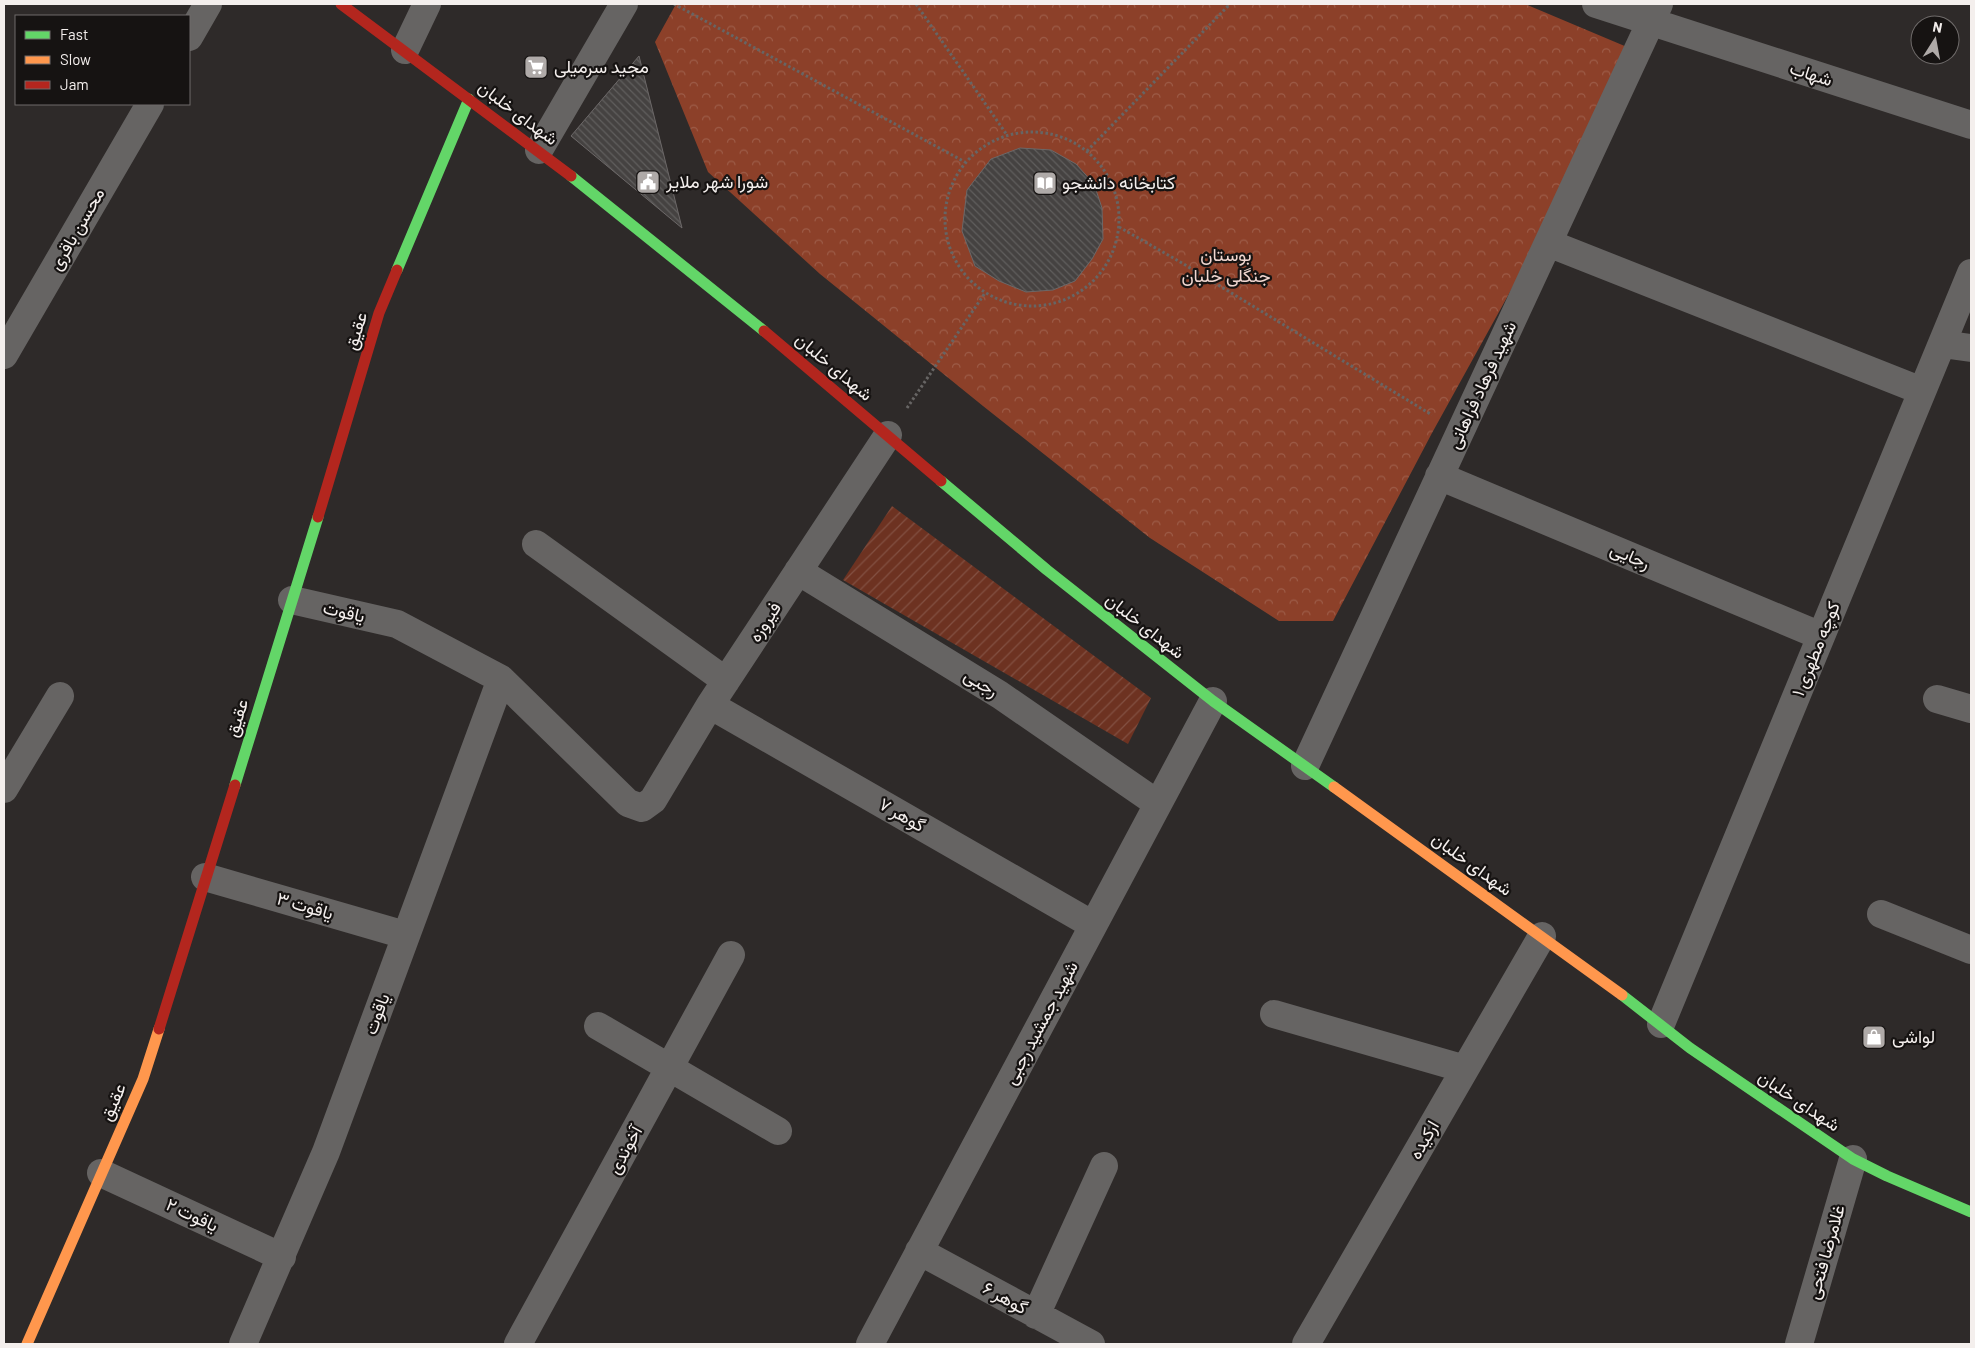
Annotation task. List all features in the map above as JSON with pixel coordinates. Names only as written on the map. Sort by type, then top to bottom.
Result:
[{"type":"street","points":[[190,35],[208,4]]},
{"type":"street","name":"شهدای خلبان","points":[[341,4],[539,150],[735,306],[1047,570],[1213,701],[1542,936],[1661,1024],[1690,1048],[1853,1159],[1887,1176],[1971,1212]]},
{"type":"street","points":[[405,50],[427,4]]},
{"type":"street","points":[[539,150],[624,4]]},
{"type":"street","name":"شهاب","points":[[1596,4],[1655,13],[1971,125]]},
{"type":"street","name":"شهید فرهاد فراهانی","points":[[1305,766],[1655,13]]},
{"type":"street","name":"عقیق","points":[[29,1343],[143,1079],[379,313],[469,98]]},
{"type":"street","name":"محسن باقری","points":[[4,355],[149,105]]},
{"type":"street","points":[[1548,243],[1922,391]]},
{"type":"street","name":"کوچه مطهری ۱","points":[[1661,1024],[1971,273]]},
{"type":"street","points":[[1942,344],[1971,348]]},
{"type":"street","name":"فیروزه","points":[[642,808],[653,800],[710,705],[888,435]]},
{"type":"street","name":"رجایی","points":[[1440,476],[1821,636]]},
{"type":"street","points":[[536,544],[726,681]]},
{"type":"street","name":"رجبی","points":[[798,571],[1000,695],[1158,804]]},
{"type":"street","name":"یاقوت","points":[[292,600],[398,624],[501,680],[628,802],[642,808]]},
{"type":"street","name":"یاقوت","points":[[243,1344],[326,1152],[501,680]]},
{"type":"street","points":[[4,789],[60,696]]},
{"type":"street","points":[[1937,699],[1971,709]]},
{"type":"street","name":"شهید جمشید رجبی","points":[[870,1344],[1213,701]]},
{"type":"street","name":"گوهر ۷","points":[[710,705],[1093,925]]},
{"type":"street","name":"یاقوت ۳","points":[[206,877],[406,935]]},
{"type":"street","points":[[1881,914],[1971,950]]},
{"type":"street","name":"ارکیده","points":[[1306,1344],[1542,936]]},
{"type":"street","name":"آخوندی","points":[[518,1344],[731,954]]},
{"type":"street","points":[[1274,1014],[1466,1069]]},
{"type":"street","points":[[598,1026],[778,1131]]},
{"type":"street","name":"غلامرضا فتحی","points":[[1799,1344],[1853,1159]]},
{"type":"street","points":[[1036,1315],[1104,1166]]},
{"type":"street","name":"یاقوت ۲","points":[[101,1173],[282,1257]]},
{"type":"street","name":"گوهر ۶","points":[[919,1251],[1090,1344]]},
{"type":"path","points":[[674,4],[965,162]]},
{"type":"path","points":[[916,4],[1007,135]]},
{"type":"path","points":[[1087,151],[1230,4]]},
{"type":"path","points":[[1028,131],[1049,133],[1069,140],[1087,151],[1102,166],[1113,185],[1118,205],[1119,227],[1114,251],[1101,273],[1082,291],[1059,302],[1034,306],[1009,303],[986,293],[966,277],[953,256],[945,232],[945,208],[952,183],[965,162],[984,145],[1007,135],[1028,131]]},
{"type":"path","points":[[1119,227],[1182,263],[1460,432]]},
{"type":"path","points":[[888,435],[986,293]]},
{"type":"green space","name":"بوستان جنگلی خلبان","points":[[676,4],[1525,4],[1627,47],[1526,263],[1432,433],[1333,621],[1279,621],[1150,538],[820,274],[708,172],[655,42]]},
{"type":"shaded area","points":[[892,506],[1151,698],[1128,744],[843,580]]},
{"type":"building","name":"شورا شهر ملایر","points":[[639,56],[682,228],[571,136]]},
{"type":"building","points":[[1020,148],[1051,150],[1076,164],[1094,184],[1102,208],[1103,239],[1092,259],[1075,281],[1053,290],[1026,292],[999,281],[975,266],[962,231],[967,190],[991,159]]},
{"type":"traffic: fast","points":[[397,270],[469,99]]},
{"type":"traffic: fast","points":[[571,176],[764,331]]},
{"type":"traffic: fast","points":[[941,481],[1047,570],[1213,701],[1334,787]]},
{"type":"traffic: fast","points":[[235,785],[318,517]]},
{"type":"traffic: fast","points":[[1622,995],[1690,1048],[1853,1159],[1887,1176],[1971,1212]]},
{"type":"traffic: slow","points":[[1334,787],[1622,995]]},
{"type":"traffic: slow","points":[[27,1344],[143,1079],[159,1029]]},
{"type":"traffic: jam","points":[[341,4],[571,176]]},
{"type":"traffic: jam","points":[[318,517],[379,313],[397,270]]},
{"type":"traffic: jam","points":[[764,331],[941,481]]},
{"type":"traffic: jam","points":[[159,1029],[235,785]]},
{"type":"place","name":"مجید سرمیلی","points":[[536,67]]},
{"type":"place","name":"شورا شهر ملایر","points":[[648,182]]},
{"type":"place","name":"کتابخانه دانشجو","points":[[1045,183]]},
{"type":"place","name":"لواشی","points":[[1874,1037]]}]
